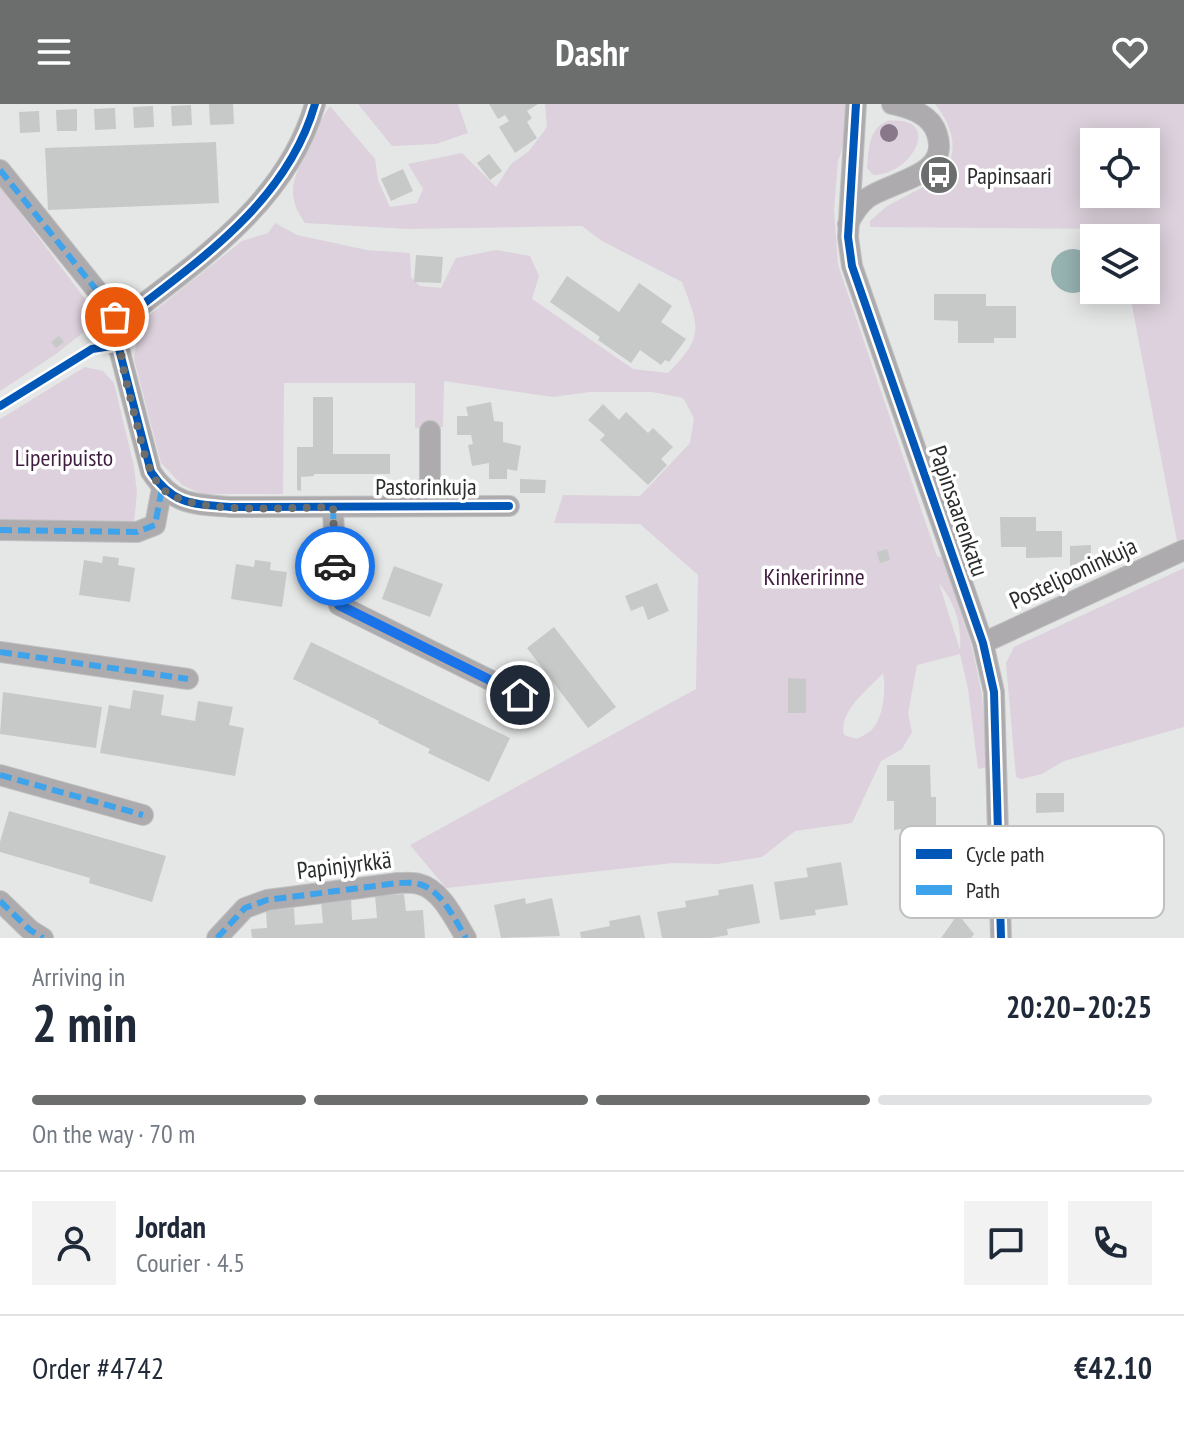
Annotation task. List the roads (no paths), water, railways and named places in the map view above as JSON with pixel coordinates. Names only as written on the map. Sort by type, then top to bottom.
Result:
[{"type":"street","points":[[0,530],[137,532],[155,525],[162,488],[151,472],[145,454],[118,345],[123,323],[130,314],[232,232],[260,203],[302,138],[315,104]]},
{"type":"street","points":[[856,104],[879,104]]},
{"type":"street","name":"Papinsaarenkatu","points":[[856,104],[848,224],[852,266],[983,643],[995,705],[998,826]]},
{"type":"street","points":[[848,224],[868,197],[923,172],[937,153],[937,132],[931,122],[908,107],[892,104]]},
{"type":"street","points":[[0,170],[123,323]]},
{"type":"street","points":[[430,431],[430,505]]},
{"type":"street","name":"Pastorinkuja","points":[[162,488],[174,497],[194,504],[230,507],[509,506]]},
{"type":"street","points":[[333,507],[339,605],[520,695]]},
{"type":"street","name":"Posteljooninkuja","points":[[983,643],[1184,550]]},
{"type":"street","points":[[0,652],[188,679]]},
{"type":"street","points":[[0,775],[143,815]]},
{"type":"street","name":"Papinjyrkkä","points":[[217,938],[245,908],[267,900],[398,883],[420,884],[433,892],[466,938]]},
{"type":"street","points":[[0,901],[30,930],[43,938]]},
{"type":"street","name":"Papinsaarenkatu","points":[[1000,918],[1001,938]]},
{"type":"water","points":[[1073,249],[1080,251],[1080,291],[1073,293],[1057,287],[1051,271],[1057,255]]},
{"type":"place","name":"Papinsaari","points":[[939,175]]},
{"type":"park label","name":"Liperipuisto","points":[[64,457]]},
{"type":"park label","name":"Kinkeririnne","points":[[814,576]]}]
